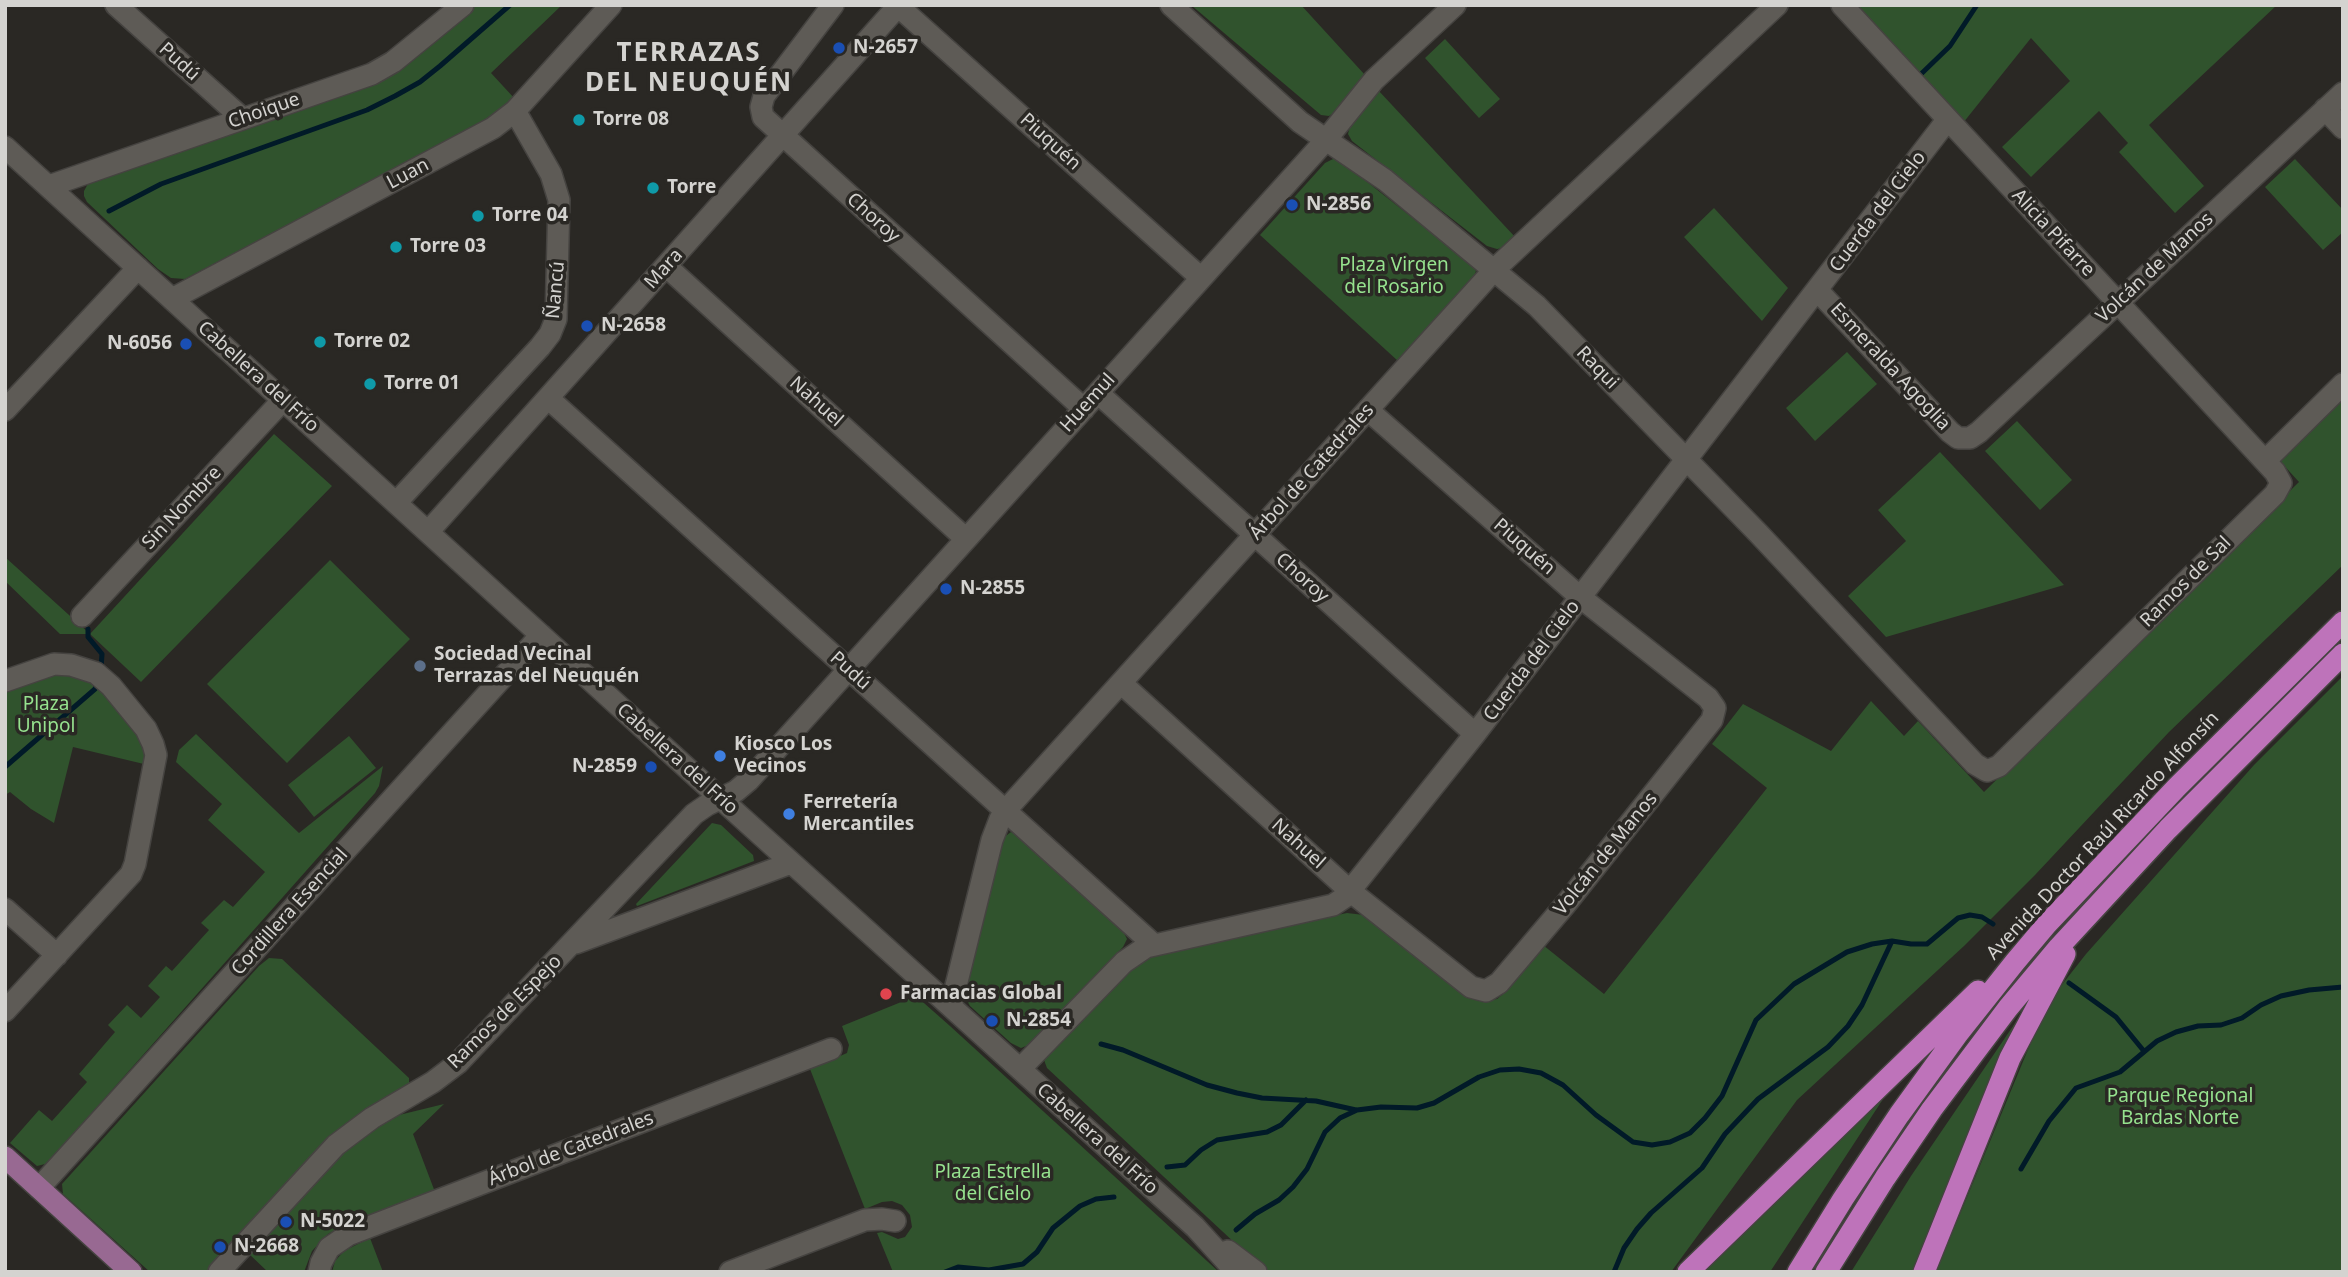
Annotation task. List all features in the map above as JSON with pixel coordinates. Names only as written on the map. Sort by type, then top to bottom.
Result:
[{"type":"highway","name":"Avenida Doctor Raúl Ricardo Alfonsín","points":[[1798,1272],[1843,1199],[1926,1077],[2047,924],[2222,740],[2343,622]]},
{"type":"highway","points":[[1826,1272],[1885,1178],[2008,1007],[2085,917],[2206,790],[2343,654]]},
{"type":"highway","points":[[1924,1272],[2014,1050],[2085,917]]},
{"type":"highway","points":[[1688,1272],[2047,924]]},
{"type":"main road","points":[[5,1157],[131,1272]]},
{"type":"street","name":"Pudú","points":[[116,5],[242,118]]},
{"type":"street","name":"Choique","points":[[49,186],[372,74],[393,62],[463,5]]},
{"type":"street","name":"Luan","points":[[172,299],[481,135],[515,111],[611,5]]},
{"type":"street","name":"Choroy","points":[[833,5],[761,101],[763,117],[1091,401],[1255,535],[1475,734]]},
{"type":"street","name":"Raqui","points":[[1171,5],[1300,122],[1377,174],[1537,306],[1759,534],[1975,764],[1987,771]]},
{"type":"street","name":"Huemul","points":[[721,799],[749,780],[849,670],[1325,141],[1374,80],[1455,5]]},
{"type":"street","name":"Árbol de Catedrales","points":[[951,1006],[992,840],[1005,811],[1495,269],[1777,5]]},
{"type":"street","name":"Alicia Pifarre","points":[[1842,5],[2264,461]]},
{"type":"street","name":"Mara","points":[[428,532],[899,6]]},
{"type":"street","name":"Piuquén","points":[[899,6],[1201,278]]},
{"type":"street","name":"Volcán de Manos","points":[[1965,438],[1979,432],[2343,93]]},
{"type":"street","points":[[2325,109],[2343,128]]},
{"type":"street","name":"Ñancú","points":[[396,503],[540,347],[550,334],[555,320],[558,308],[559,200],[551,174],[515,111]]},
{"type":"street","name":"Cuerda del Cielo","points":[[1020,1069],[1137,951],[1153,944],[1333,905],[1350,891],[1475,734],[1948,119]]},
{"type":"street","name":"Cabellera del Frío","points":[[5,147],[1195,1227],[1236,1272]]},
{"type":"street","name":"Nahuel","points":[[666,265],[966,539]]},
{"type":"street","points":[[5,410],[138,268]]},
{"type":"street","name":"Esmeralda Agoglia","points":[[1818,291],[1950,432],[1965,438]]},
{"type":"street","points":[[2264,461],[2343,384]]},
{"type":"street","name":"Pudú","points":[[548,398],[1153,944]]},
{"type":"street","name":"Sin Nombre","points":[[82,615],[283,400]]},
{"type":"street","name":"Piuquén","points":[[1368,410],[1580,597],[1708,698],[1715,708]]},
{"type":"street","name":"Ramos de Sal","points":[[1987,771],[1999,766],[2275,494],[2281,483],[2264,461]]},
{"type":"street","name":"Cordillera Esencial","points":[[39,1188],[541,635]]},
{"type":"street","points":[[5,681],[54,664],[71,665],[99,675],[149,734],[155,750],[155,767],[135,866],[131,874],[5,1012]]},
{"type":"street","name":"Nahuel","points":[[1121,683],[1350,891],[1471,987],[1486,991]]},
{"type":"street","name":"Volcán de Manos","points":[[1486,991],[1499,983],[1578,889],[1712,720],[1715,708]]},
{"type":"street","name":"Ramos de Espejo","points":[[219,1272],[336,1145],[372,1118],[433,1082],[458,1063],[694,814],[721,799]]},
{"type":"street","name":"Ramos de Espejo","points":[[570,945],[792,863]]},
{"type":"street","points":[[5,909],[57,955]]},
{"type":"street","name":"Árbol de Catedrales","points":[[320,1267],[329,1248],[348,1235],[831,1049]]},
{"type":"street","points":[[730,1272],[865,1220],[895,1221]]},
{"type":"street","name":"Cabellera del Frío","points":[[1195,1227],[1256,1272]]},
{"type":"green space","points":[[475,5],[562,5],[491,73],[515,99],[487,121],[185,279],[171,278],[158,269],[87,202],[84,196],[90,180],[392,71]]},
{"type":"green space","points":[[1191,5],[1301,5],[1365,75],[1332,114],[1321,115]]},
{"type":"green space","points":[[1857,5],[2277,5],[2149,125],[2204,186],[2175,213],[2119,152],[2128,143],[2099,111],[2031,177],[2002,147],[2070,81],[2031,38],[1963,123]]},
{"type":"green space","points":[[1445,39],[1500,99],[1479,118],[1425,58]]},
{"type":"green space","points":[[1378,90],[1516,238],[1503,248],[1487,246],[1352,141],[1348,134],[1350,126]]},
{"type":"green space","name":"Plaza Virgen del Rosario","points":[[1335,158],[1471,264],[1476,271],[1472,282],[1398,361],[1260,235],[1325,163]]},
{"type":"green space","points":[[2295,159],[2343,210],[2343,232],[2323,250],[2265,187]]},
{"type":"green space","points":[[1714,208],[1788,288],[1762,321],[1684,237]]},
{"type":"green space","points":[[1847,352],[1877,384],[1815,441],[1786,408]]},
{"type":"green space","points":[[2343,398],[2343,565],[2169,732],[2035,875],[1964,946],[1797,1100],[1671,1272],[1266,1272],[1047,1068],[1045,1055],[1134,965],[1157,952],[1347,913],[1364,915],[1484,1001],[1497,999],[1503,994],[1543,945],[1604,994],[1767,788],[1712,744],[1743,704],[1831,751],[1871,701],[1904,736],[1918,721],[1984,792],[2299,482],[2279,460]]},
{"type":"green space","points":[[2017,421],[2072,480],[2040,510],[1985,451]]},
{"type":"green space","points":[[274,434],[332,486],[141,682],[90,634]]},
{"type":"green space","points":[[1940,452],[2064,585],[1886,637],[1848,596],[1906,541],[1878,510]]},
{"type":"green space","points":[[5,557],[90,634],[60,634],[5,581]]},
{"type":"green space","points":[[330,560],[410,639],[287,763],[207,684]]},
{"type":"green space","name":"Plaza Unipol","points":[[59,671],[97,682],[143,743],[148,765],[73,747],[54,823],[10,792],[5,795],[5,689]]},
{"type":"green space","name":"Parque Regional Bardas Norte","points":[[2343,676],[2343,1272],[1936,1272],[2029,1047],[2057,991],[2086,954],[2254,765]]},
{"type":"green space","points":[[196,734],[299,833],[383,766],[379,786],[51,1159],[37,1166],[10,1143],[39,1110],[52,1121],[87,1082],[79,1074],[115,1032],[108,1025],[127,1005],[141,1018],[160,997],[148,986],[166,966],[172,971],[209,930],[201,923],[224,900],[233,907],[265,872],[208,820],[222,804],[176,762],[179,750]]},
{"type":"green space","points":[[349,736],[376,768],[314,817],[288,785]]},
{"type":"green space","points":[[712,823],[721,825],[753,855],[754,861],[637,906],[636,904]]},
{"type":"green space","points":[[1011,832],[1122,929],[1127,939],[1123,947],[1034,1043],[1021,1048],[1011,1043],[970,1006],[964,995],[964,983],[1003,838]]},
{"type":"green space","points":[[269,958],[282,959],[409,1078],[409,1083],[332,1135],[206,1272],[150,1272],[63,1194],[62,1184]]},
{"type":"green space","name":"Plaza Estrella del Cielo","points":[[916,996],[1219,1272],[893,1272],[877,1233],[882,1232],[898,1239],[905,1237],[912,1227],[910,1215],[902,1205],[892,1201],[865,1209],[810,1069],[847,1053],[849,1045],[842,1026]]},
{"type":"green space","points":[[2024,1010],[1914,1272],[1851,1272],[1911,1176]]},
{"type":"green space","points":[[1887,1093],[1770,1272],[1698,1272]]},
{"type":"green space","points":[[444,1104],[413,1134],[435,1192],[328,1234],[312,1251],[304,1272],[268,1272],[248,1253],[331,1163],[357,1140],[399,1115]]},
{"type":"green space","points":[[370,1238],[383,1272],[332,1272],[335,1261],[344,1251]]},
{"type":"waterway","points":[[109,211],[161,184],[367,110],[395,96],[420,82],[510,5]]},
{"type":"waterway","points":[[1920,75],[1950,46],[1977,5]]},
{"type":"waterway","points":[[88,629],[88,637],[102,654],[101,669]]},
{"type":"waterway","points":[[5,767],[95,689],[97,682]]},
{"type":"waterway","points":[[1236,1230],[1293,1187],[1307,1169],[1325,1132],[1340,1118],[1357,1110],[1381,1107],[1417,1108],[1434,1103],[1479,1077],[1500,1070],[1519,1069],[1541,1073],[1563,1085],[1596,1115],[1633,1142],[1652,1145],[1670,1142],[1690,1133],[1705,1118],[1722,1096],[1756,1020],[1794,984],[1847,952],[1872,944],[1892,941],[1927,944],[1958,918],[1970,915],[1982,917],[1993,924]]},
{"type":"waterway","points":[[1614,1272],[1624,1248],[1637,1229],[1702,1168],[1725,1134],[1758,1099],[1828,1047],[1848,1026],[1862,1005],[1892,941]]},
{"type":"waterway","points":[[2069,983],[2116,1017],[2143,1050]]},
{"type":"waterway","points":[[2021,1169],[2049,1121],[2076,1088],[2120,1072],[2157,1041],[2198,1026],[2221,1025],[2242,1018],[2281,996],[2343,987]]},
{"type":"waterway","points":[[1101,1044],[1123,1050],[1207,1085],[1237,1093],[1262,1098],[1316,1101],[1356,1110]]},
{"type":"waterway","points":[[1167,1167],[1185,1165],[1217,1140],[1267,1132],[1281,1125],[1306,1100]]},
{"type":"waterway","points":[[945,1272],[958,1267],[989,1270],[1023,1264],[1037,1252],[1053,1228],[1080,1206],[1096,1199],[1114,1197]]},
{"type":"place","name":"N-2657","points":[[839,48]]},
{"type":"place","name":"Torre 08","points":[[579,120]]},
{"type":"place","name":"Torre","points":[[653,188]]},
{"type":"place","name":"N-2856","points":[[1292,205]]},
{"type":"place","name":"Torre 04","points":[[478,216]]},
{"type":"place","name":"Torre 03","points":[[396,247]]},
{"type":"place","name":"N-2658","points":[[587,326]]},
{"type":"place","name":"Torre 02","points":[[320,342]]},
{"type":"place","name":"N-6056","points":[[186,344]]},
{"type":"place","name":"Torre 01","points":[[370,384]]},
{"type":"place","name":"N-2855","points":[[946,589]]},
{"type":"place","name":"Sociedad Vecinal Terrazas del Neuquén","points":[[420,666]]},
{"type":"place","name":"Kiosco Los Vecinos","points":[[720,756]]},
{"type":"place","name":"N-2859","points":[[651,767]]},
{"type":"place","name":"Ferretería Mercantiles","points":[[789,814]]},
{"type":"place","name":"Farmacias Global","points":[[886,994]]},
{"type":"place","name":"N-2854","points":[[992,1021]]},
{"type":"place","name":"N-5022","points":[[286,1222]]},
{"type":"place","name":"N-2668","points":[[220,1247]]},
{"type":"district","name":"TERRAZAS DEL NEUQUÉN","points":[[689,69]]}]
